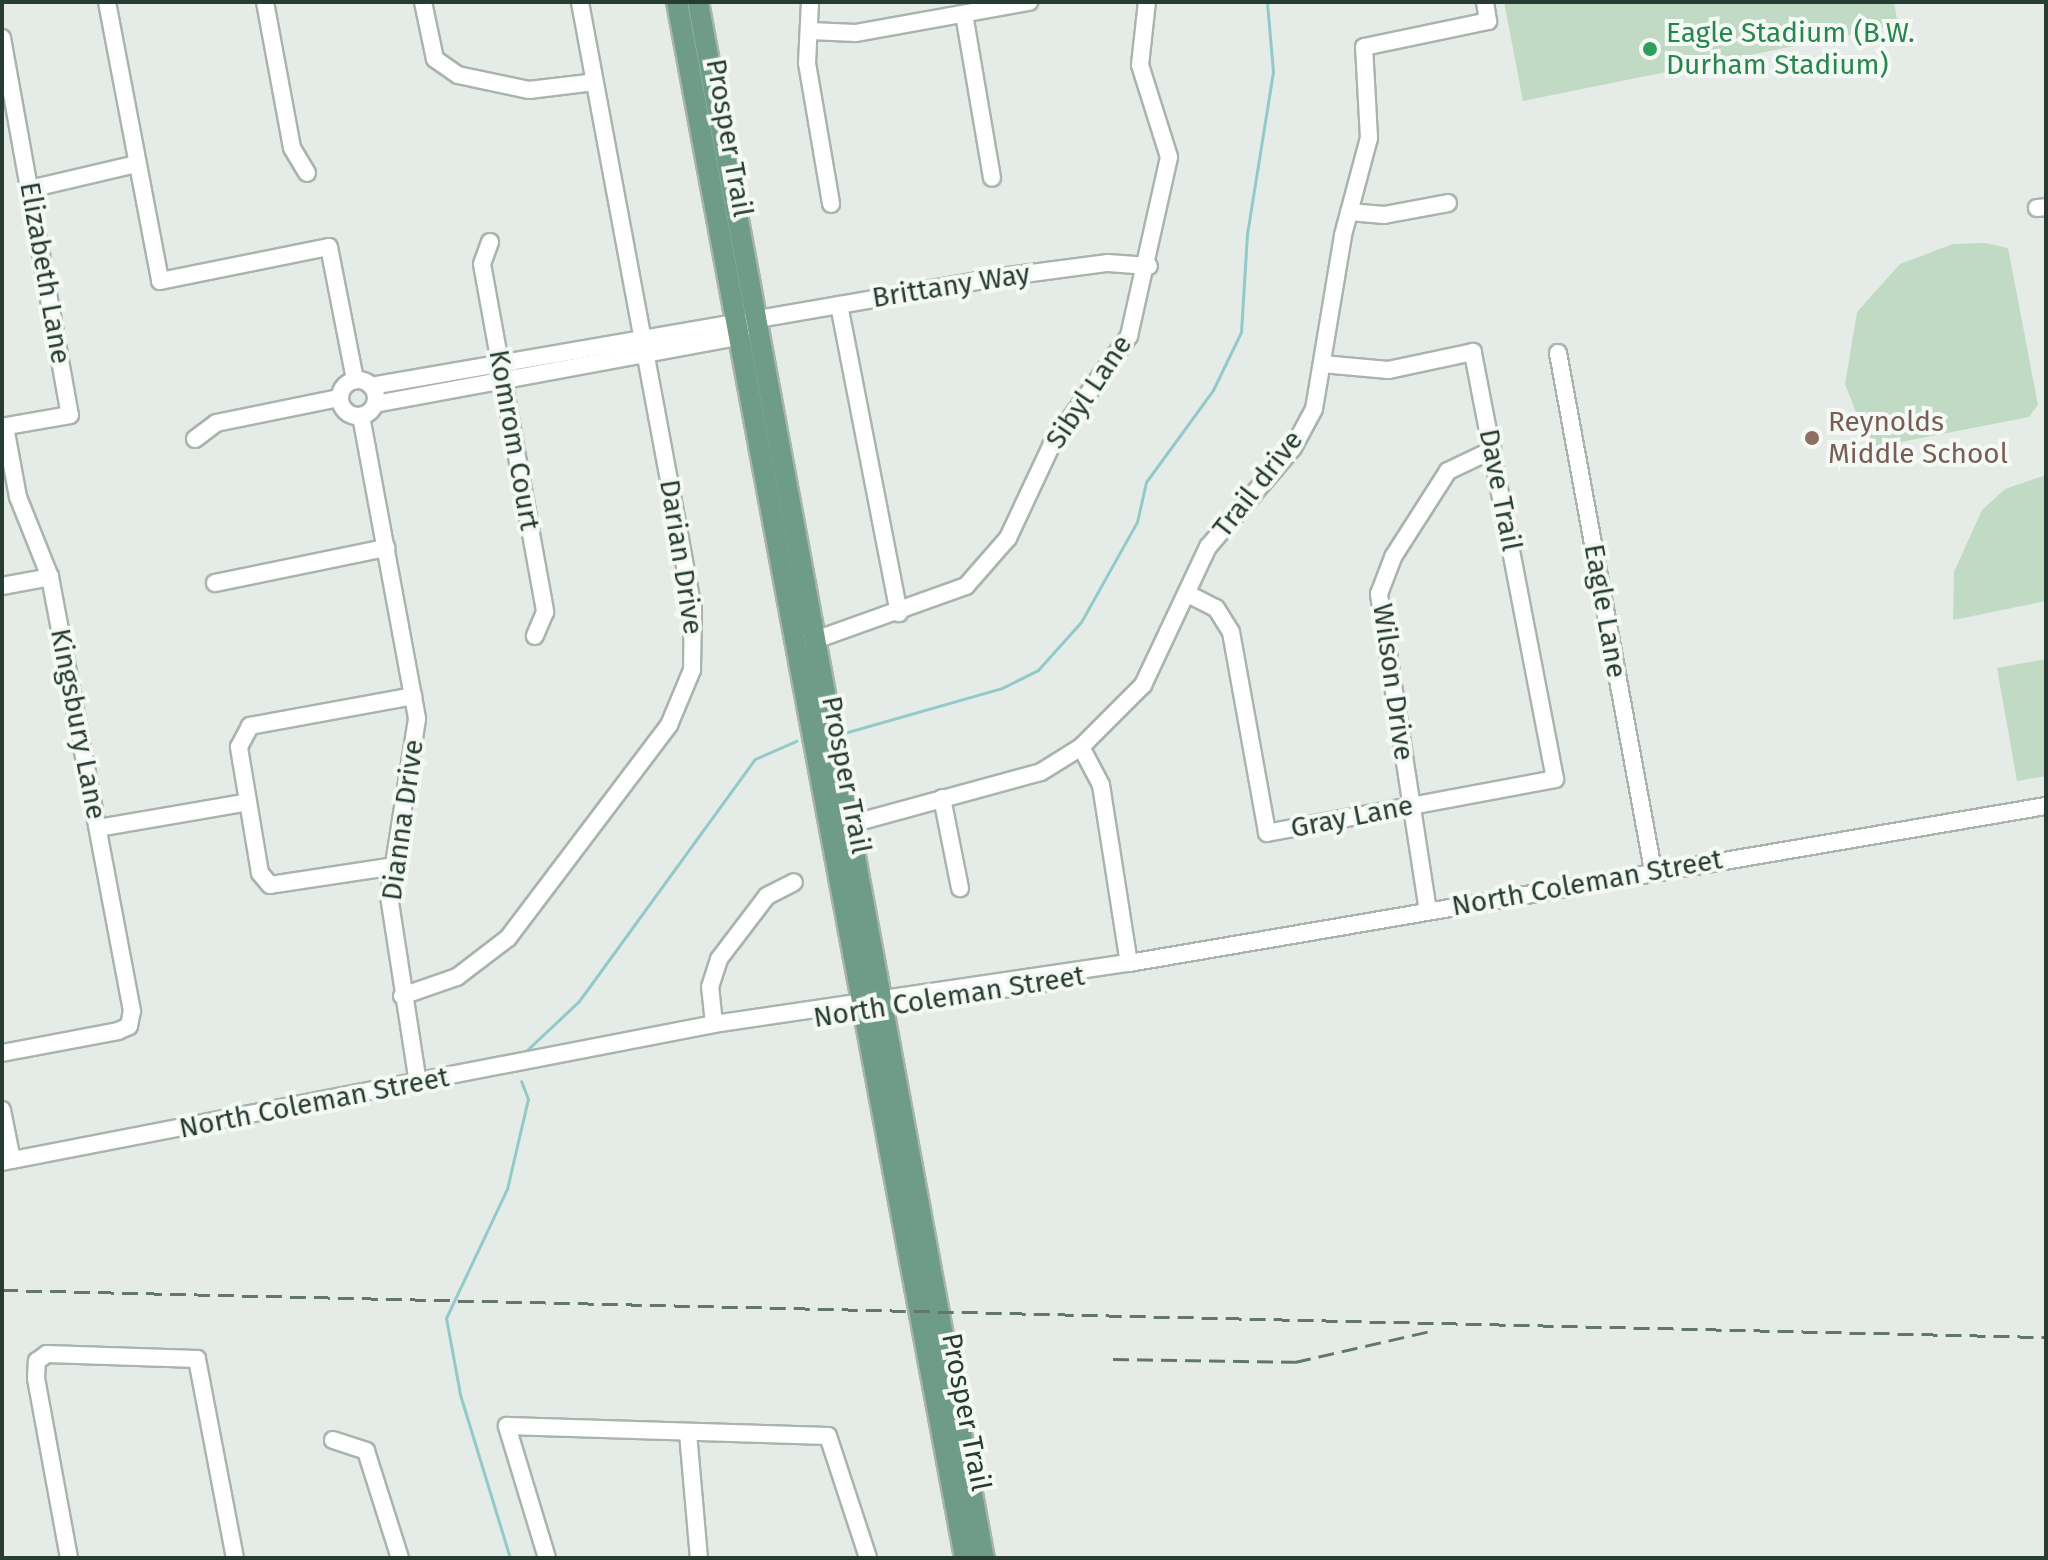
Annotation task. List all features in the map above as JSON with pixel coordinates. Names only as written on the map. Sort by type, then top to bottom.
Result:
[{"type":"main road","name":"Prosper Trail","points":[[677,2],[734,328],[803,644]]},
{"type":"main road","name":"Prosper Trail","points":[[698,2],[754,323],[803,644],[870,1004],[965,1558]]},
{"type":"main road","name":"Prosper Trail","points":[[870,1004],[984,1558]]},
{"type":"street","points":[[107,2],[160,281],[329,247],[355,380]]},
{"type":"street","points":[[265,2],[292,148],[307,173]]},
{"type":"street","points":[[423,2],[435,59],[458,75],[510,89],[595,82]]},
{"type":"street","name":"Darian Drive","points":[[402,996],[457,977],[508,938],[669,725],[688,688],[693,609],[580,2]]},
{"type":"street","points":[[810,2],[807,63],[831,204]]},
{"type":"street","points":[[810,31],[856,33],[1029,2]]},
{"type":"street","name":"Trail drive","points":[[837,828],[942,798],[1010,784],[1081,747],[1143,685],[1228,520],[1293,448],[1314,409],[1349,212],[1369,138],[1372,85],[1364,47],[1488,21],[1485,2]]},
{"type":"street","name":"Sibyl Lane","points":[[803,644],[899,613],[966,586],[1008,538],[1051,446],[1129,336],[1149,266],[1169,157],[1140,65],[1145,3]]},
{"type":"street","points":[[964,14],[992,178]]},
{"type":"street","name":"Elizabeth Lane","points":[[2,38],[70,415],[3,427]]},
{"type":"street","points":[[30,189],[137,164]]},
{"type":"street","points":[[1349,212],[1384,215],[1448,203]]},
{"type":"street","name":"Komrom Court","points":[[490,242],[482,264],[545,612],[535,636]]},
{"type":"street","name":"Brittany Way","points":[[371,386],[647,353],[754,323],[839,305],[1108,263],[1149,266]]},
{"type":"street","points":[[839,305],[899,613]]},
{"type":"street","name":"Brittany Way","points":[[375,404],[643,335],[734,328]]},
{"type":"street","name":"Dave Trail","points":[[1322,364],[1388,370],[1473,352],[1555,779]]},
{"type":"street","name":"Eagle Lane","points":[[1558,353],[1653,870]]},
{"type":"street","points":[[339,398],[348,414],[361,416],[375,404],[371,386],[355,380]]},
{"type":"street","points":[[195,439],[216,423],[339,398],[355,380]]},
{"type":"street","name":"Dianna Drive","points":[[361,416],[413,696],[416,750],[395,866],[390,921],[418,1083]]},
{"type":"street","name":"Kingsbury Lane","points":[[2,1053],[129,1026],[98,828],[50,577],[18,497],[3,427]]},
{"type":"street","name":"Wilson Drive","points":[[1428,911],[1379,594],[1393,557],[1448,471],[1492,450]]},
{"type":"street","points":[[215,583],[386,548]]},
{"type":"street","points":[[2,586],[50,577]]},
{"type":"street","name":"Gray Lane","points":[[1188,594],[1216,608],[1231,632],[1267,833],[1555,779]]},
{"type":"street","points":[[395,866],[270,885],[260,873],[248,802],[241,732],[413,696]]},
{"type":"street","points":[[1081,747],[1101,785],[1129,963]]},
{"type":"street","points":[[942,798],[960,888]]},
{"type":"street","points":[[98,828],[248,802]]},
{"type":"street","name":"North Coleman Street","points":[[7,1161],[626,1045],[1129,963],[1653,870],[2046,806]]},
{"type":"street","points":[[714,1024],[710,987],[719,959],[767,896],[794,882]]},
{"type":"street","name":"North Coleman Street","points":[[626,1045],[714,1024],[870,1004]]},
{"type":"street","points":[[2,1110],[7,1161]]},
{"type":"street","points":[[69,1558],[37,1361],[47,1354],[197,1359],[235,1558]]},
{"type":"street","points":[[547,1558],[507,1426],[828,1436],[868,1558]]},
{"type":"street","points":[[688,1433],[699,1558]]},
{"type":"street","points":[[333,1440],[366,1451],[400,1558]]},
{"type":"green space","name":"Eagle Stadium (B.W. Durham Stadium)","points":[[1504,2],[1894,2],[1898,25],[1523,101]]},
{"type":"green space","points":[[1985,243],[2008,248],[2038,405],[2029,417],[1870,448],[1845,384],[1857,312],[1900,264],[1953,244]]},
{"type":"green space","points":[[2046,475],[2046,601],[1953,620],[1954,572],[1982,510],[2005,489]]},
{"type":"green space","points":[[2046,659],[2046,776],[2017,781],[1997,668]]},
{"type":"waterway","points":[[844,733],[1002,688],[1038,670],[1081,622],[1137,522],[1146,482],[1213,390],[1241,332],[1247,234],[1273,72],[1267,2]]},
{"type":"waterway","points":[[527,1050],[579,1001],[755,759],[796,741]]},
{"type":"waterway","points":[[510,1558],[460,1394],[446,1318],[507,1189],[528,1099],[521,1081]]},
{"type":"railway","points":[[2,1290],[2046,1337]]},
{"type":"railway","points":[[1113,1359],[1295,1362],[1435,1330]]},
{"type":"place","name":"Eagle Stadium (B.W. Durham Stadium)","points":[[1650,49]]},
{"type":"place","name":"Reynolds Middle School","points":[[1812,438]]}]
